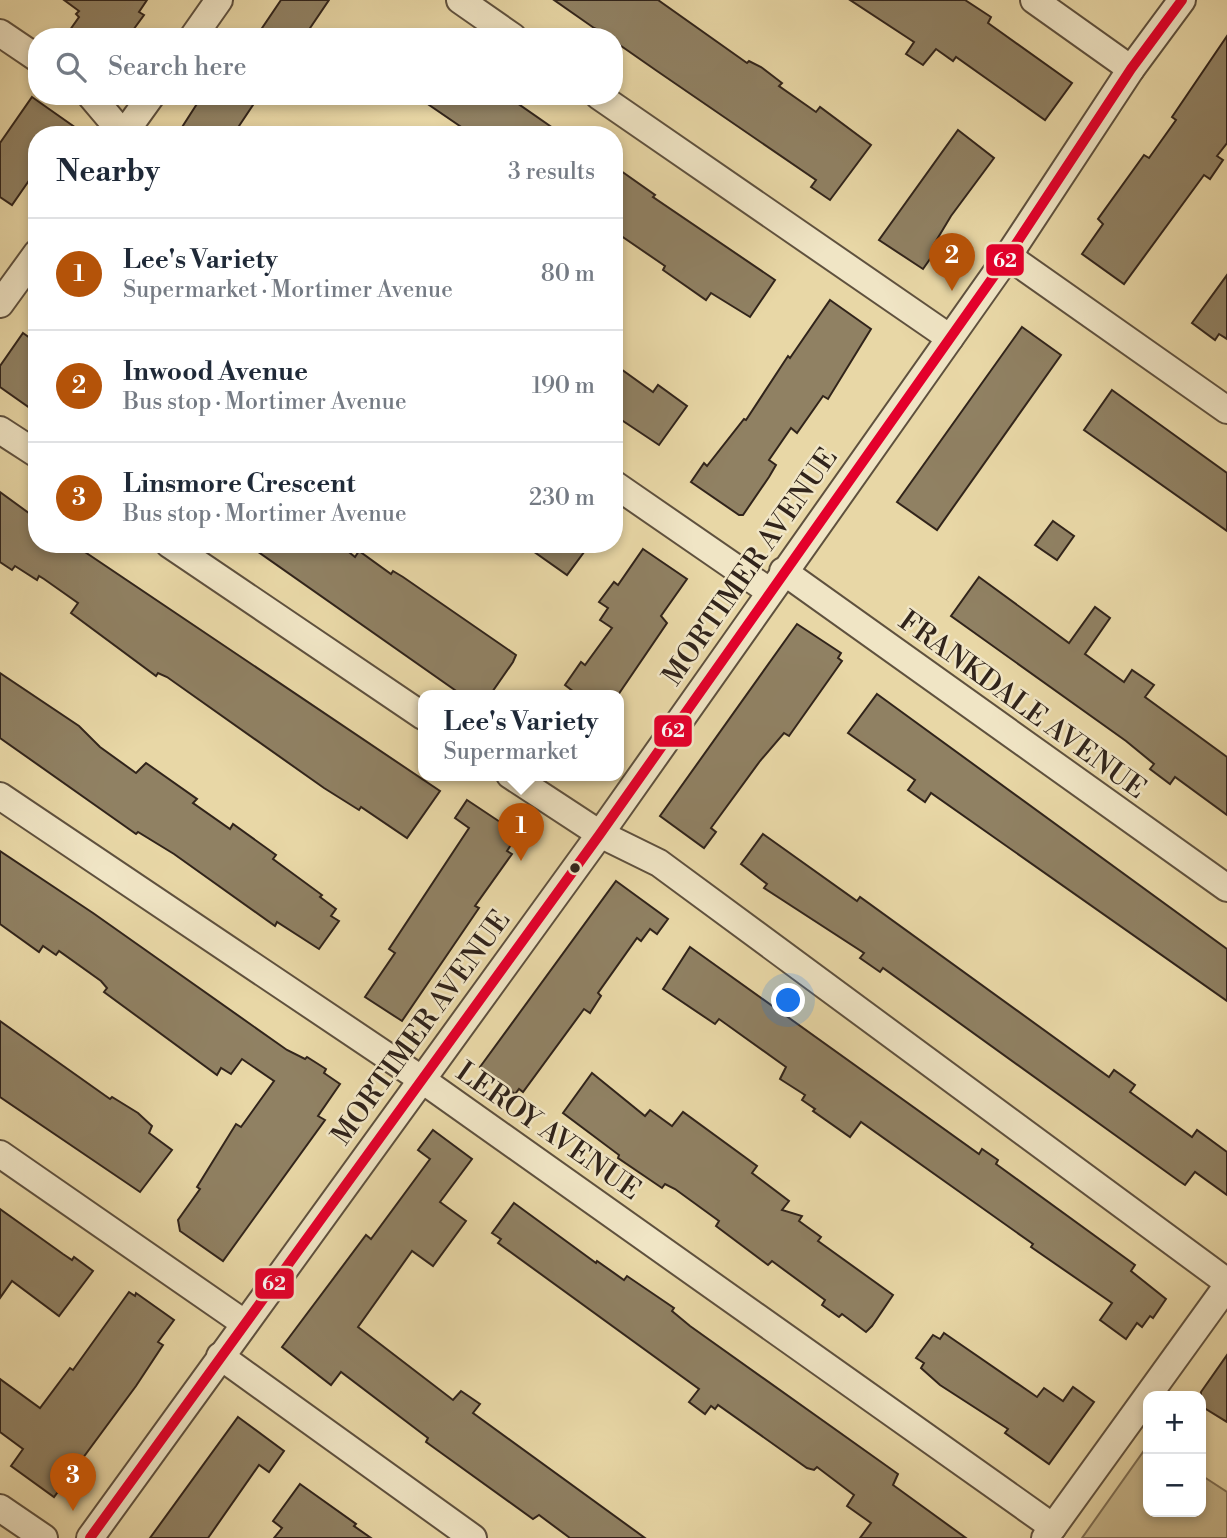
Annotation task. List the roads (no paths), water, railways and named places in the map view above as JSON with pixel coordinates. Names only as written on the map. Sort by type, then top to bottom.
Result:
[{"type":"street","points":[[199,28],[219,0]]},
{"type":"street","points":[[460,0],[500,28]]},
{"type":"street","points":[[1034,0],[1131,69]]},
{"type":"street","name":"MORTIMER AVENUE","points":[[90,1538],[600,834],[776,581],[1008,256],[1131,69],[1182,0]]},
{"type":"street","points":[[0,33],[28,52]]},
{"type":"street","points":[[99,105],[116,126]]},
{"type":"street","points":[[130,126],[145,105]]},
{"type":"street","points":[[612,105],[950,338]]},
{"type":"street","points":[[1008,256],[1227,410]]},
{"type":"street","points":[[0,304],[28,265]]},
{"type":"street","points":[[0,429],[28,448]]},
{"type":"street","name":"FRANKDALE AVENUE","points":[[623,489],[776,581],[1227,888]]},
{"type":"street","points":[[182,553],[418,713]]},
{"type":"street","points":[[519,781],[600,834],[624,843],[659,863],[1227,1284],[1049,1533]]},
{"type":"street","name":"LEROY AVENUE","points":[[0,796],[421,1079],[1049,1533]]},
{"type":"street","points":[[0,1154],[244,1323]]},
{"type":"street","points":[[220,1356],[472,1538]]},
{"type":"street","points":[[0,1508],[44,1538]]},
{"type":"place","name":"Inwood Avenue","points":[[952,291]]},
{"type":"place","name":"Lee's Variety","points":[[521,861]]},
{"type":"place","name":"Linsmore Crescent","points":[[73,1511]]}]
